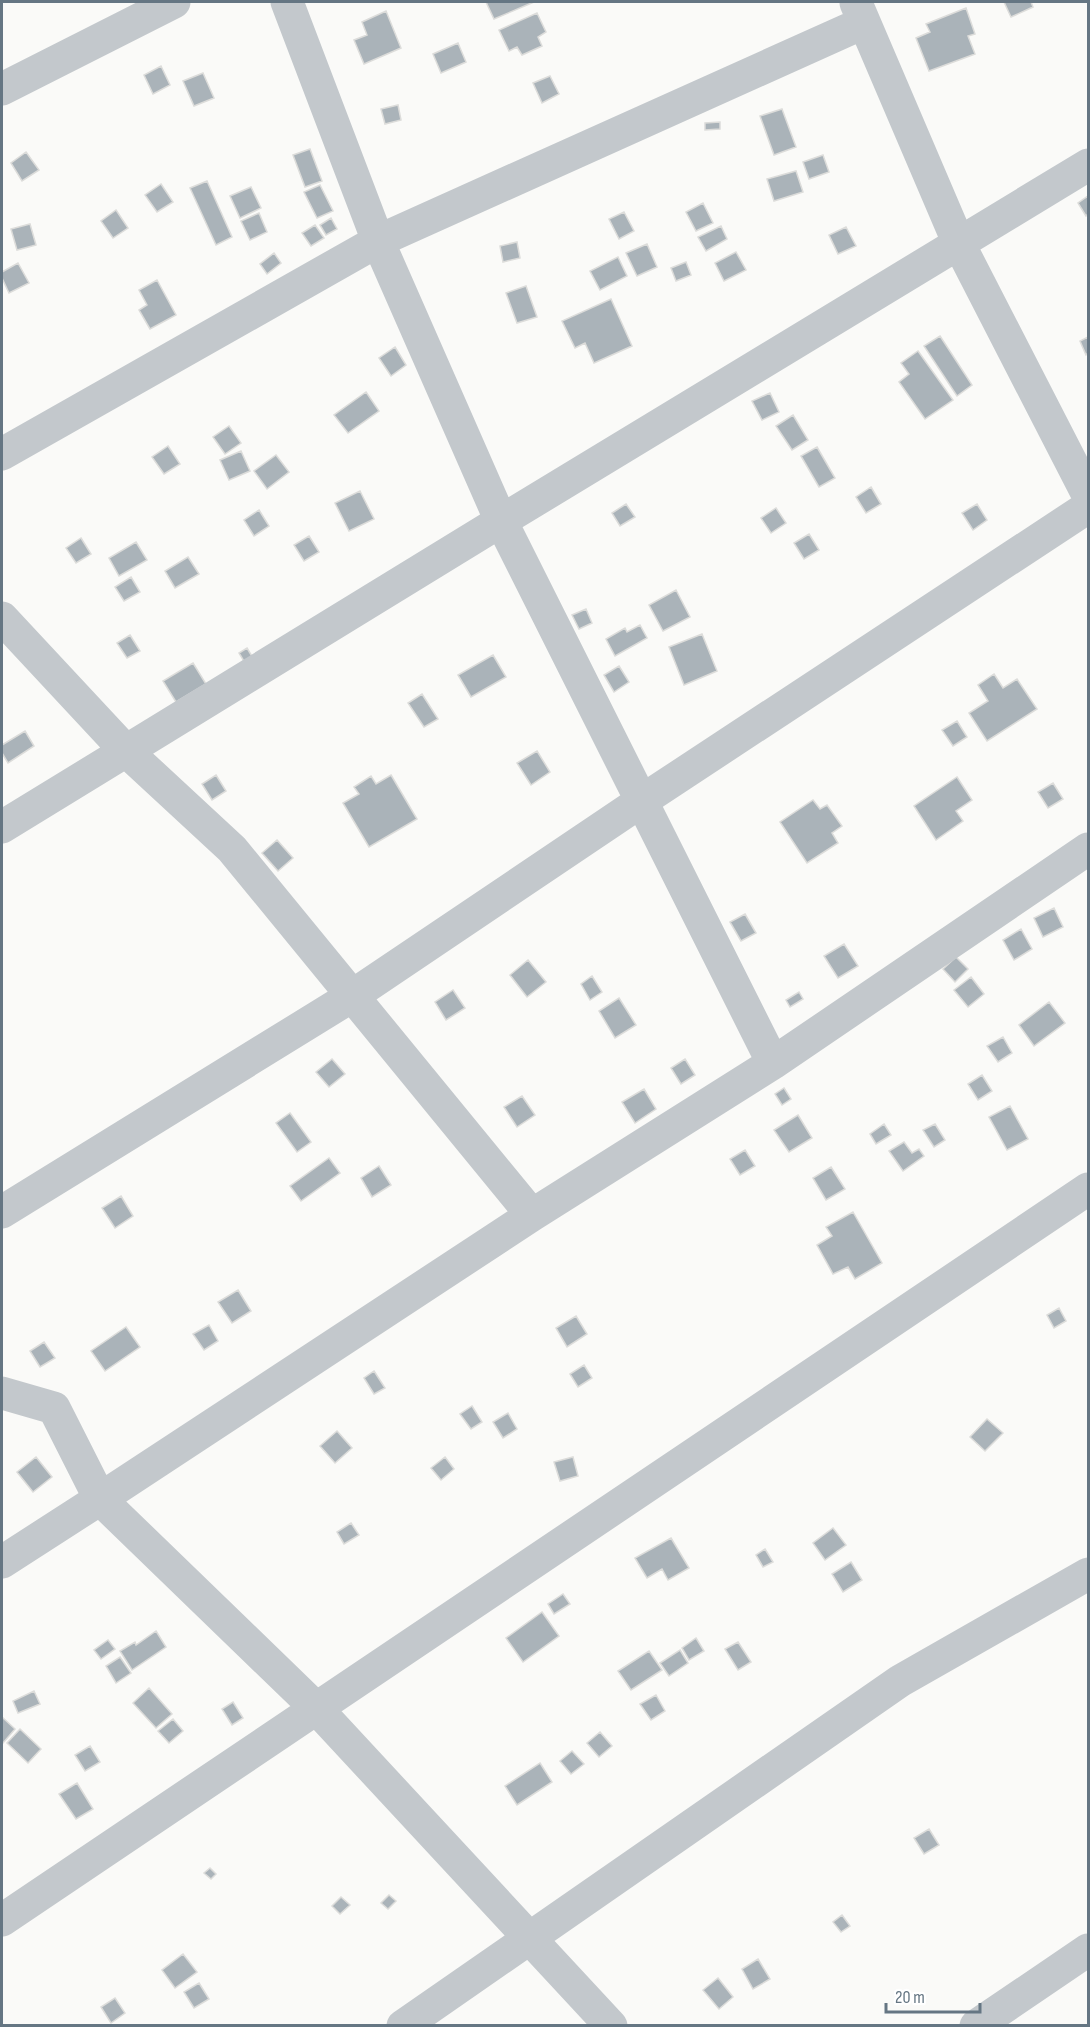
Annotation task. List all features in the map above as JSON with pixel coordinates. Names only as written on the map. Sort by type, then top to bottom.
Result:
[{"type":"street","points":[[2,89],[174,2]]},
{"type":"street","points":[[287,2],[378,241],[501,521],[773,1063]]},
{"type":"street","points":[[2,454],[378,241],[859,12],[959,244],[1089,495]]},
{"type":"street","points":[[2,827],[1089,165]]},
{"type":"street","points":[[2,1212],[352,996],[642,800],[1089,507]]},
{"type":"street","points":[[2,618],[125,750],[232,849],[532,1215]]},
{"type":"street","points":[[2,1562],[532,1215],[773,1063],[1089,849]]},
{"type":"street","points":[[2,1920],[1089,1189]]},
{"type":"street","points":[[2,1392],[54,1408],[100,1499],[317,1709],[611,2025]]},
{"type":"street","points":[[403,2025],[900,1680],[1089,1574]]},
{"type":"street","points":[[976,2025],[1089,1950]]},
{"type":"building","points":[[486,2],[534,2],[494,19]]},
{"type":"building","points":[[1004,2],[1031,2],[1033,7],[1011,17]]},
{"type":"building","points":[[966,8],[975,34],[968,36],[975,54],[929,71],[916,38],[930,32],[926,24]]},
{"type":"building","points":[[386,11],[401,48],[364,64],[354,40],[367,35],[362,22]]},
{"type":"building","points":[[537,13],[546,32],[538,37],[542,46],[522,55],[517,47],[509,51],[499,30]]},
{"type":"building","points":[[458,43],[466,62],[441,73],[433,54]]},
{"type":"building","points":[[161,66],[170,85],[153,94],[144,75]]},
{"type":"building","points":[[203,73],[214,98],[194,106],[183,81]]},
{"type":"building","points":[[550,76],[559,94],[542,103],[533,83]]},
{"type":"building","points":[[398,105],[401,120],[385,124],[381,109]]},
{"type":"building","points":[[782,109],[796,147],[774,155],[760,116]]},
{"type":"building","points":[[720,122],[720,129],[705,130],[705,123]]},
{"type":"building","points":[[310,149],[322,181],[305,187],[293,155]]},
{"type":"building","points":[[26,152],[39,170],[22,181],[11,163]]},
{"type":"building","points":[[823,155],[829,172],[809,179],[803,162]]},
{"type":"building","points":[[796,171],[803,192],[774,201],[767,179]]},
{"type":"building","points":[[207,181],[232,237],[216,245],[190,188]]},
{"type":"building","points":[[161,184],[173,202],[157,212],[145,195]]},
{"type":"building","points":[[320,185],[333,211],[317,218],[304,192]]},
{"type":"building","points":[[251,187],[261,208],[240,218],[230,196]]},
{"type":"building","points":[[1088,196],[1088,214],[1086,216],[1078,203]]},
{"type":"building","points":[[703,203],[713,223],[696,231],[686,212]]},
{"type":"building","points":[[116,210],[128,228],[113,238],[101,221]]},
{"type":"building","points":[[624,212],[634,231],[619,239],[609,219]]},
{"type":"building","points":[[259,213],[267,232],[250,240],[241,221]]},
{"type":"building","points":[[331,218],[337,229],[326,235],[320,225]]},
{"type":"building","points":[[30,224],[36,245],[17,250],[11,229]]},
{"type":"building","points":[[315,225],[324,238],[311,246],[302,233]]},
{"type":"building","points":[[721,226],[727,239],[706,251],[698,237]]},
{"type":"building","points":[[846,227],[856,246],[838,254],[829,235]]},
{"type":"building","points":[[517,242],[520,258],[503,262],[500,246]]},
{"type":"building","points":[[647,244],[657,267],[637,276],[626,253]]},
{"type":"building","points":[[736,252],[746,270],[724,281],[715,263]]},
{"type":"building","points":[[274,253],[281,263],[267,274],[260,264]]},
{"type":"building","points":[[618,257],[627,276],[600,290],[590,271]]},
{"type":"building","points":[[686,262],[691,275],[676,281],[671,268]]},
{"type":"building","points":[[18,263],[29,283],[9,293],[2,278],[2,272]]},
{"type":"building","points":[[157,280],[176,315],[150,329],[139,310],[147,305],[139,290]]},
{"type":"building","points":[[526,286],[537,317],[517,323],[506,293]]},
{"type":"building","points":[[611,299],[632,346],[594,363],[585,343],[575,348],[562,321]]},
{"type":"building","points":[[940,336],[972,385],[957,396],[924,346]]},
{"type":"building","points":[[1088,337],[1088,353],[1086,355],[1080,341]]},
{"type":"building","points":[[395,347],[406,365],[391,376],[379,358]]},
{"type":"building","points":[[918,351],[953,400],[925,419],[899,382],[909,374],[901,363]]},
{"type":"building","points":[[366,392],[379,411],[348,433],[334,415]]},
{"type":"building","points":[[770,393],[779,412],[762,420],[752,401]]},
{"type":"building","points":[[793,415],[808,440],[792,450],[776,426]]},
{"type":"building","points":[[229,426],[241,443],[225,454],[213,437]]},
{"type":"building","points":[[168,446],[180,464],[164,474],[152,457]]},
{"type":"building","points":[[817,447],[835,478],[819,487],[801,456]]},
{"type":"building","points":[[241,451],[250,471],[229,480],[220,460]]},
{"type":"building","points":[[276,455],[289,472],[267,489],[254,471]]},
{"type":"building","points":[[871,487],[881,504],[866,513],[856,497]]},
{"type":"building","points":[[360,491],[374,519],[349,531],[335,503]]},
{"type":"building","points":[[626,504],[635,517],[620,526],[612,513]]},
{"type":"building","points":[[977,504],[987,520],[973,530],[962,513]]},
{"type":"building","points":[[776,508],[786,523],[771,533],[761,518]]},
{"type":"building","points":[[259,510],[269,526],[254,536],[244,520]]},
{"type":"building","points":[[809,534],[819,550],[804,559],[794,543]]},
{"type":"building","points":[[309,536],[319,552],[304,561],[294,545]]},
{"type":"building","points":[[81,538],[91,554],[76,563],[66,548]]},
{"type":"building","points":[[136,542],[147,560],[119,576],[109,558]]},
{"type":"building","points":[[188,557],[199,574],[175,588],[165,571]]},
{"type":"building","points":[[131,577],[140,592],[124,601],[115,587]]},
{"type":"building","points":[[676,590],[690,617],[663,631],[649,605]]},
{"type":"building","points":[[586,609],[592,623],[579,629],[572,615]]},
{"type":"building","points":[[640,625],[647,638],[615,656],[606,639],[625,628],[627,632]]},
{"type":"building","points":[[702,634],[717,671],[684,685],[669,647]]},
{"type":"building","points":[[130,635],[140,651],[127,658],[117,643]]},
{"type":"building","points":[[247,648],[253,658],[245,663],[239,653]]},
{"type":"building","points":[[493,655],[506,677],[471,697],[458,675]]},
{"type":"building","points":[[193,663],[206,684],[176,702],[163,681]]},
{"type":"building","points":[[619,666],[629,682],[614,692],[604,675]]},
{"type":"building","points":[[994,674],[1003,688],[1017,679],[1037,709],[987,741],[969,713],[988,701],[978,685]]},
{"type":"building","points":[[422,694],[438,719],[424,727],[408,703]]},
{"type":"building","points":[[957,721],[967,737],[953,746],[942,730]]},
{"type":"building","points":[[25,731],[34,746],[8,763],[2,753],[2,745]]},
{"type":"building","points":[[537,751],[550,772],[531,785],[517,763]]},
{"type":"building","points":[[216,775],[226,791],[212,800],[202,784]]},
{"type":"building","points":[[391,775],[417,819],[369,847],[343,803],[359,794],[354,787],[371,776],[376,784]]},
{"type":"building","points":[[957,777],[972,800],[956,811],[963,821],[936,840],[914,806]]},
{"type":"building","points":[[1053,783],[1063,799],[1048,808],[1038,792]]},
{"type":"building","points":[[813,800],[820,809],[827,805],[842,826],[832,833],[838,843],[807,863],[780,822]]},
{"type":"building","points":[[277,840],[293,858],[278,871],[262,853]]},
{"type":"building","points":[[1054,908],[1063,927],[1043,937],[1034,918]]},
{"type":"building","points":[[745,914],[756,933],[741,941],[730,922]]},
{"type":"building","points":[[1021,929],[1032,949],[1014,960],[1003,940]]},
{"type":"building","points":[[844,944],[858,966],[838,978],[824,956]]},
{"type":"building","points":[[956,957],[968,969],[955,982],[943,969]]},
{"type":"building","points":[[528,960],[546,982],[527,997],[510,975]]},
{"type":"building","points":[[592,976],[602,992],[590,1000],[581,984]]},
{"type":"building","points":[[971,977],[984,994],[968,1007],[954,990]]},
{"type":"building","points":[[453,990],[465,1008],[446,1020],[435,1002]]},
{"type":"building","points":[[799,992],[803,999],[790,1007],[786,1000]]},
{"type":"building","points":[[619,998],[636,1025],[615,1038],[599,1011]]},
{"type":"building","points":[[1049,1002],[1065,1023],[1034,1046],[1019,1025]]},
{"type":"building","points":[[1003,1037],[1012,1053],[998,1062],[987,1046]]},
{"type":"building","points":[[332,1059],[345,1074],[329,1087],[316,1072]]},
{"type":"building","points":[[685,1059],[695,1075],[681,1084],[671,1068]]},
{"type":"building","points":[[982,1075],[992,1091],[978,1100],[968,1084]]},
{"type":"building","points":[[784,1088],[791,1099],[782,1105],[775,1094]]},
{"type":"building","points":[[644,1089],[656,1109],[635,1123],[622,1102]]},
{"type":"building","points":[[522,1096],[535,1115],[517,1127],[504,1107]]},
{"type":"building","points":[[1010,1106],[1028,1139],[1007,1150],[989,1117]]},
{"type":"building","points":[[290,1113],[311,1142],[297,1152],[276,1123]]},
{"type":"building","points":[[798,1115],[812,1138],[789,1152],[774,1130]]},
{"type":"building","points":[[884,1124],[891,1135],[876,1144],[870,1134]]},
{"type":"building","points":[[935,1124],[945,1140],[934,1147],[923,1130]]},
{"type":"building","points":[[904,1142],[912,1153],[919,1149],[924,1156],[903,1171],[889,1151]]},
{"type":"building","points":[[745,1150],[755,1166],[740,1175],[730,1159]]},
{"type":"building","points":[[329,1158],[340,1173],[301,1201],[290,1186]]},
{"type":"building","points":[[379,1166],[391,1185],[372,1197],[361,1178]]},
{"type":"building","points":[[831,1167],[845,1189],[826,1200],[813,1178]]},
{"type":"building","points":[[121,1196],[133,1216],[115,1228],[102,1208]]},
{"type":"building","points":[[853,1212],[882,1263],[855,1279],[848,1267],[833,1274],[817,1245],[832,1236],[826,1227]]},
{"type":"building","points":[[238,1290],[251,1311],[232,1323],[218,1302]]},
{"type":"building","points":[[1059,1308],[1066,1321],[1054,1328],[1047,1315]]},
{"type":"building","points":[[576,1316],[587,1334],[567,1347],[556,1328]]},
{"type":"building","points":[[209,1325],[218,1341],[204,1350],[193,1334]]},
{"type":"building","points":[[126,1327],[140,1347],[105,1371],[91,1351]]},
{"type":"building","points":[[44,1342],[55,1358],[40,1367],[30,1351]]},
{"type":"building","points":[[584,1365],[592,1378],[578,1387],[570,1374]]},
{"type":"building","points":[[374,1371],[385,1388],[374,1394],[364,1378]]},
{"type":"building","points":[[472,1406],[482,1422],[471,1429],[460,1414]]},
{"type":"building","points":[[508,1413],[517,1429],[503,1438],[493,1422]]},
{"type":"building","points":[[987,1419],[1003,1433],[985,1451],[970,1437]]},
{"type":"building","points":[[337,1431],[352,1448],[335,1463],[320,1446]]},
{"type":"building","points":[[36,1457],[52,1477],[33,1492],[17,1472]]},
{"type":"building","points":[[445,1457],[454,1469],[441,1480],[431,1468]]},
{"type":"building","points":[[573,1457],[578,1476],[560,1481],[554,1462]]},
{"type":"building","points":[[351,1523],[359,1535],[344,1544],[337,1532]]},
{"type":"building","points":[[833,1528],[846,1545],[825,1560],[813,1543]]},
{"type":"building","points":[[671,1538],[689,1568],[668,1580],[662,1569],[647,1578],[635,1558]]},
{"type":"building","points":[[765,1549],[773,1562],[763,1567],[756,1555]]},
{"type":"building","points":[[851,1562],[862,1580],[843,1592],[832,1574]]},
{"type":"building","points":[[563,1594],[570,1604],[554,1614],[548,1604]]},
{"type":"building","points":[[542,1612],[559,1636],[523,1662],[506,1638]]},
{"type":"building","points":[[156,1631],[166,1647],[132,1670],[120,1651],[135,1642],[136,1645]]},
{"type":"building","points":[[696,1638],[704,1651],[689,1660],[682,1648]]},
{"type":"building","points":[[108,1640],[115,1649],[101,1659],[94,1650]]},
{"type":"building","points":[[738,1642],[751,1662],[738,1670],[725,1649]]},
{"type":"building","points":[[680,1650],[688,1663],[669,1676],[660,1663]]},
{"type":"building","points":[[649,1651],[662,1670],[631,1690],[618,1671]]},
{"type":"building","points":[[120,1657],[131,1673],[116,1683],[106,1666]]},
{"type":"building","points":[[149,1688],[172,1714],[156,1728],[133,1703]]},
{"type":"building","points":[[34,1691],[40,1704],[18,1713],[13,1701]]},
{"type":"building","points":[[656,1695],[665,1711],[651,1720],[640,1704]]},
{"type":"building","points":[[233,1702],[243,1718],[232,1725],[222,1709]]},
{"type":"building","points":[[2,1717],[15,1729],[3,1743],[2,1742]]},
{"type":"building","points":[[173,1719],[183,1731],[169,1743],[158,1731]]},
{"type":"building","points":[[20,1729],[41,1749],[28,1763],[7,1743]]},
{"type":"building","points":[[600,1732],[612,1746],[599,1757],[587,1743]]},
{"type":"building","points":[[90,1746],[100,1762],[85,1771],[75,1755]]},
{"type":"building","points":[[572,1751],[584,1764],[571,1774],[560,1761]]},
{"type":"building","points":[[540,1763],[552,1782],[517,1805],[505,1786]]},
{"type":"building","points":[[77,1783],[93,1809],[76,1819],[59,1794]]},
{"type":"building","points":[[929,1829],[939,1845],[924,1854],[914,1838]]},
{"type":"building","points":[[210,1868],[216,1874],[211,1879],[204,1873]]},
{"type":"building","points":[[389,1895],[396,1901],[388,1909],[381,1903]]},
{"type":"building","points":[[341,1897],[350,1905],[340,1914],[332,1906]]},
{"type":"building","points":[[842,1915],[850,1926],[841,1932],[833,1922]]},
{"type":"building","points":[[183,1954],[197,1972],[175,1988],[162,1970]]},
{"type":"building","points":[[758,1959],[770,1979],[753,1989],[742,1969]]},
{"type":"building","points":[[718,1978],[733,1997],[719,2009],[703,1990]]},
{"type":"building","points":[[199,1983],[209,1999],[194,2008],[184,1992]]},
{"type":"building","points":[[115,1998],[125,2013],[111,2023],[101,2007]]}]
